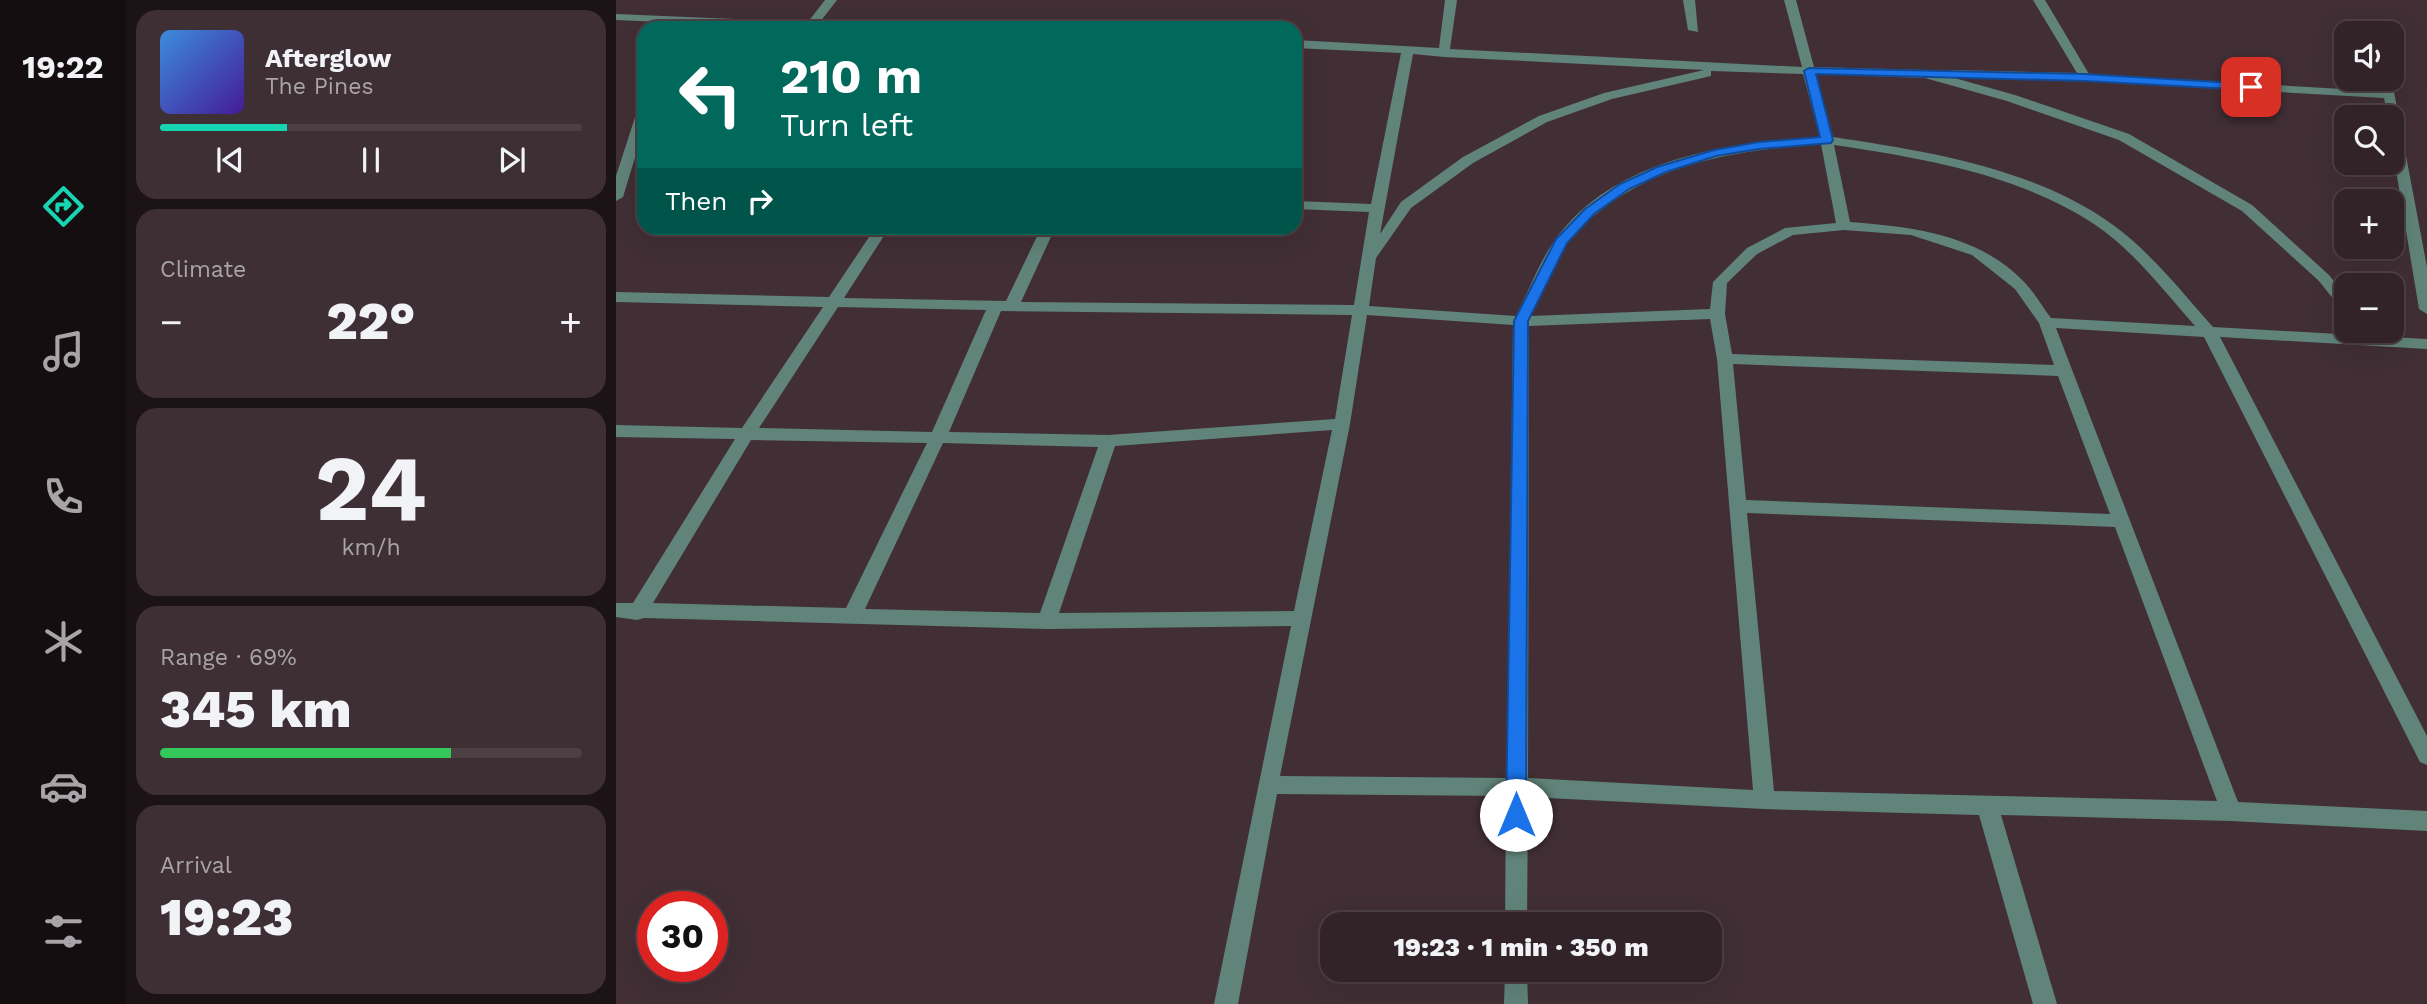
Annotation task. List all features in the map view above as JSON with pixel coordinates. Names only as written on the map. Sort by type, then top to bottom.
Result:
[{"type":"street","points":[[815,21],[831,0]]},
{"type":"street","points":[[1444,53],[1451,0]]},
{"type":"street","points":[[1689,0],[1694,30]]},
{"type":"street","points":[[1790,0],[1827,140],[1844,226]]},
{"type":"street","points":[[2039,0],[2085,77]]},
{"type":"street","points":[[616,17],[657,21]]},
{"type":"street","points":[[1302,44],[1731,68],[2085,77],[2390,96],[2427,309]]},
{"type":"street","points":[[1226,1004],[1342,424],[1359,310],[1407,52]]},
{"type":"street","points":[[1370,259],[1406,205],[1468,160],[1543,119],[1608,96],[1731,68]]},
{"type":"street","points":[[1926,74],[2011,98],[2124,137],[2247,208],[2324,278],[2334,291]]},
{"type":"street","points":[[616,197],[637,138]]},
{"type":"street","points":[[1516,912],[1521,321],[1561,242],[1589,212],[1625,187],[1661,169],[1714,153],[1759,145],[1827,140],[1913,153],[1980,170],[2061,200],[2100,222],[2141,256],[2209,332],[2427,756]]},
{"type":"street","points":[[1302,205],[1377,208]]},
{"type":"street","points":[[1764,800],[1725,359],[1717,314],[1720,282],[1752,251],[1790,232],[1844,226],[1913,231],[1977,252],[2020,286],[2046,323],[2119,522],[2231,811]]},
{"type":"street","points":[[637,613],[747,433],[878,235]]},
{"type":"street","points":[[851,618],[1004,306],[1044,235]]},
{"type":"street","points":[[616,298],[1359,310],[1521,321],[1717,314]]},
{"type":"street","points":[[2046,323],[2209,332],[2334,335]]},
{"type":"street","points":[[2404,341],[2427,344]]},
{"type":"street","points":[[1725,359],[2064,371]]},
{"type":"street","points":[[616,431],[1108,440],[1342,424]]},
{"type":"street","points":[[1047,621],[1108,440]]},
{"type":"street","points":[[1738,506],[2119,522]]},
{"type":"street","points":[[616,610],[637,613],[1047,621],[1303,618]]},
{"type":"street","points":[[1268,785],[1516,787],[1764,800],[2231,811],[2427,821]]},
{"type":"street","points":[[1987,804],[2045,1004]]},
{"type":"street","points":[[1516,982],[1516,1004]]},
{"type":"route","points":[[1516,815],[1521,321],[1561,242],[1589,212],[1625,187],[1661,169],[1714,153],[1759,145],[1827,140],[1809,71],[2085,77],[2251,87]]}]
